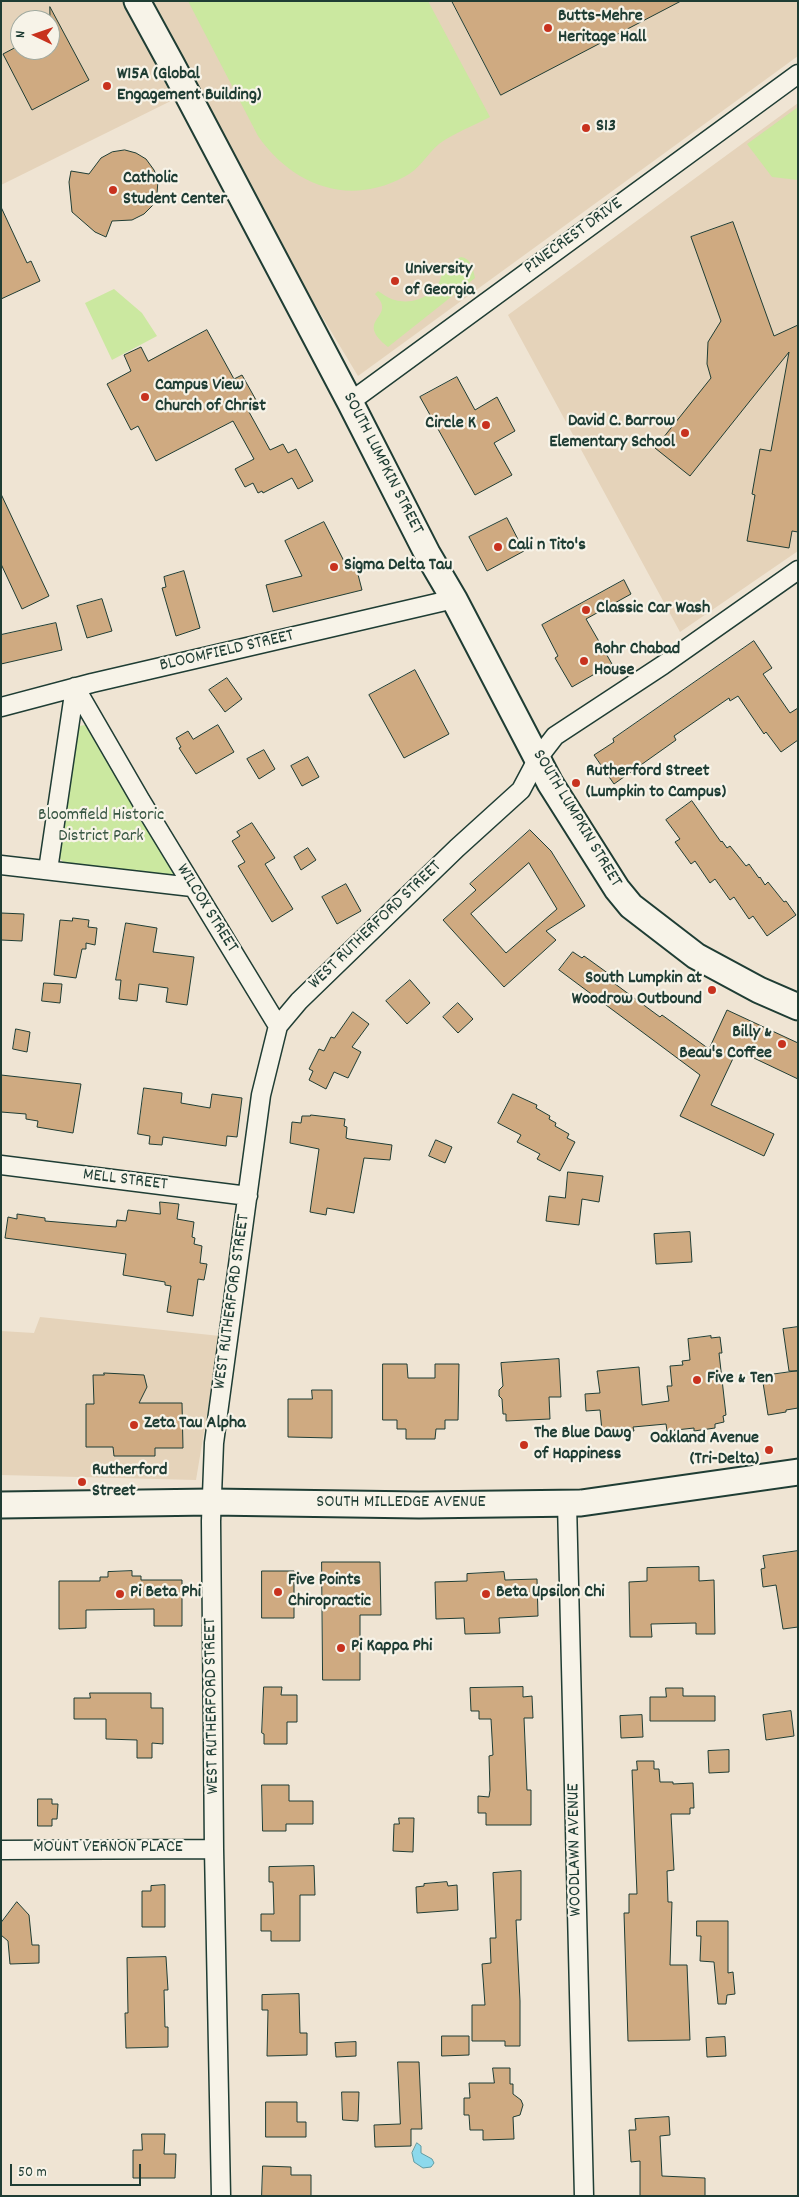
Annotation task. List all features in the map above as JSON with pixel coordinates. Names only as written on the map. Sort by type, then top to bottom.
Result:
[{"type":"main road","name":"SOUTH LUMPKIN STREET","points":[[137,1],[550,783],[618,889],[631,906],[696,956],[758,990],[798,1007]]},
{"type":"main road","name":"SOUTH MILLEDGE AVENUE","points":[[1,1505],[211,1502],[568,1503],[672,1491],[798,1472]]},
{"type":"street","name":"PINECREST DRIVE","points":[[350,402],[798,74]]},
{"type":"street","name":"WEST RUTHERFORD STREET","points":[[220,2196],[211,1502],[214,1443],[261,1096],[278,1026],[299,1001],[457,848],[521,790],[538,758],[555,736],[663,665],[798,570]]},
{"type":"street","name":"BLOOMFIELD STREET","points":[[1,707],[75,687],[454,600]]},
{"type":"street","points":[[48,870],[75,687]]},
{"type":"street","name":"WILCOX STREET","points":[[75,687],[192,886],[278,1026]]},
{"type":"street","points":[[1,866],[192,886]]},
{"type":"street","name":"MELL STREET","points":[[1,1165],[248,1196]]},
{"type":"street","name":"WOODLAWN AVENUE","points":[[568,1503],[584,2196]]},
{"type":"street","name":"MOUNT VERNON PLACE","points":[[1,1850],[214,1849]]},
{"type":"shaded area","name":"University of Georgia","points":[[1,1],[798,1],[798,56],[358,376],[187,93],[1,185]]},
{"type":"shaded area","name":"David C. Barrow Elementary School","points":[[798,103],[798,551],[680,632],[508,315]]},
{"type":"shaded area","points":[[40,1317],[220,1336],[196,1480],[1,1475],[1,1331],[34,1333]]},
{"type":"green space","points":[[188,1],[428,1],[490,117],[444,140],[410,174],[383,186],[362,190],[342,190],[323,186],[304,178],[287,167],[258,136]]},
{"type":"green space","points":[[798,107],[798,180],[772,177],[747,144]]},
{"type":"green space","points":[[461,257],[470,262],[475,278],[388,347],[374,330],[374,324],[382,309],[381,302],[375,294],[378,291],[391,299],[403,301],[411,301],[426,296],[437,286],[441,279],[442,271],[449,269]]},
{"type":"green space","points":[[114,289],[142,313],[157,336],[112,360],[85,303]]},
{"type":"green space","name":"Bloomfield Historic District Park","points":[[85,725],[175,875],[65,863],[58,857],[79,726]]},
{"type":"water","points":[[417,2143],[421,2146],[421,2153],[432,2159],[434,2163],[431,2167],[423,2168],[414,2162],[412,2153]]},
{"type":"building","name":"Butts-Mehre Heritage Hall","points":[[452,1],[681,1],[501,95]]},
{"type":"building","points":[[60,26],[89,80],[32,110],[3,54],[10,50],[10,60],[60,60]]},
{"type":"building","name":"Catholic Student Center","points":[[125,150],[136,153],[146,159],[154,170],[158,180],[157,194],[153,205],[144,214],[132,220],[112,221],[106,237],[95,232],[72,212],[69,182],[71,171],[89,174],[101,158],[112,152]]},
{"type":"building","points":[[1,207],[27,263],[31,261],[40,281],[1,299]]},
{"type":"building","points":[[733,222],[774,336],[798,325],[798,532],[792,531],[789,548],[747,541],[755,495],[752,494],[760,449],[771,451],[789,352],[690,476],[655,448],[711,378],[707,364],[708,342],[721,321],[691,237]]},
{"type":"building","name":"Campus View Church of Christ","points":[[207,330],[234,379],[242,375],[256,400],[248,405],[249,412],[270,450],[283,444],[288,453],[296,449],[313,481],[298,489],[292,478],[263,493],[262,491],[258,493],[253,483],[245,487],[235,469],[254,459],[233,421],[156,461],[138,426],[131,430],[107,384],[131,371],[124,355],[141,347],[148,361]]},
{"type":"building","name":"Circle K","points":[[457,377],[475,410],[497,397],[515,431],[494,443],[512,475],[475,495],[420,397]]},
{"type":"building","points":[[1,494],[49,596],[22,609],[1,564]]},
{"type":"building","name":"Cali n Tito's","points":[[507,518],[524,551],[487,571],[469,537]]},
{"type":"building","name":"Sigma Delta Tau","points":[[324,522],[346,565],[355,563],[362,590],[273,612],[266,585],[302,576],[285,541]]},
{"type":"building","points":[[184,571],[200,628],[176,636],[162,588],[166,587],[164,577]]},
{"type":"building","points":[[624,580],[631,594],[586,619],[612,664],[572,687],[555,658],[558,656],[542,625]]},
{"type":"building","points":[[102,599],[112,631],[87,638],[77,606]]},
{"type":"building","points":[[56,623],[62,650],[1,664],[1,635]]},
{"type":"building","points":[[754,641],[772,668],[763,674],[790,713],[798,708],[798,740],[781,752],[766,732],[764,734],[738,696],[730,701],[729,698],[674,736],[676,740],[614,784],[594,755],[614,742],[613,739]]},
{"type":"building","points":[[415,670],[449,734],[404,758],[369,695]]},
{"type":"building","points":[[227,678],[242,699],[225,712],[209,690]]},
{"type":"building","points":[[218,725],[234,752],[196,774],[179,748],[181,747],[176,738],[188,731],[193,739]]},
{"type":"building","points":[[264,750],[275,769],[259,779],[247,759]]},
{"type":"building","points":[[308,757],[319,777],[302,786],[291,766]]},
{"type":"building","points":[[692,801],[721,842],[727,848],[730,846],[746,866],[749,864],[765,885],[768,882],[796,915],[767,936],[753,916],[749,919],[734,897],[730,900],[715,879],[710,883],[695,861],[691,864],[675,842],[680,839],[666,820]]},
{"type":"building","points":[[252,823],[275,858],[265,864],[293,909],[272,922],[238,866],[245,862],[232,841],[240,836],[237,832]]},
{"type":"building","points":[[530,830],[551,851],[585,906],[546,931],[556,940],[504,987],[443,920],[476,890],[470,884]],"holes":[[[529,863],[557,909],[506,953],[471,914]]]},
{"type":"building","points":[[308,848],[316,860],[301,870],[294,857]]},
{"type":"building","points":[[346,884],[361,911],[337,924],[322,897]]},
{"type":"building","points":[[1,913],[24,914],[22,941],[1,940]]},
{"type":"building","points":[[73,918],[89,920],[88,927],[97,928],[95,945],[86,943],[86,949],[82,949],[76,978],[54,975],[60,920],[72,921]]},
{"type":"building","points":[[126,923],[157,928],[153,952],[194,957],[187,1005],[166,1002],[168,988],[139,984],[137,1001],[119,999],[121,980],[116,980]]},
{"type":"building","points":[[573,952],[582,958],[584,956],[609,974],[607,978],[660,1017],[662,1015],[709,1049],[727,1010],[798,1043],[798,1079],[737,1050],[711,1105],[774,1134],[764,1156],[680,1116],[700,1075],[559,970]]},
{"type":"building","points":[[410,980],[430,1003],[407,1024],[386,1001]]},
{"type":"building","points":[[44,983],[62,984],[60,1003],[42,1001]]},
{"type":"building","points":[[458,1003],[473,1019],[458,1033],[443,1017]]},
{"type":"building","points":[[353,1012],[369,1024],[352,1047],[361,1052],[348,1078],[334,1072],[326,1089],[309,1080],[313,1071],[309,1069],[319,1049],[324,1051],[331,1037],[334,1038]]},
{"type":"building","points":[[16,1029],[30,1032],[27,1052],[13,1049]]},
{"type":"building","points":[[1,1075],[81,1084],[73,1133],[37,1127],[38,1121],[26,1119],[26,1114],[1,1112]]},
{"type":"building","points":[[144,1088],[182,1093],[181,1103],[210,1108],[212,1094],[242,1098],[237,1137],[227,1136],[226,1146],[163,1137],[162,1145],[149,1144],[150,1136],[138,1134]]},
{"type":"building","points":[[513,1094],[537,1105],[536,1108],[550,1116],[549,1119],[556,1123],[555,1126],[569,1134],[567,1138],[575,1142],[560,1171],[537,1159],[540,1154],[517,1142],[521,1135],[498,1123]]},
{"type":"building","points":[[311,1115],[345,1119],[344,1126],[347,1127],[346,1138],[392,1145],[390,1160],[364,1158],[354,1213],[327,1208],[326,1215],[310,1212],[319,1149],[290,1143],[292,1122],[301,1123],[302,1116]]},
{"type":"building","points":[[436,1140],[452,1147],[445,1163],[429,1156]]},
{"type":"building","points":[[568,1172],[603,1176],[599,1202],[582,1199],[579,1225],[546,1221],[549,1196],[565,1198]]},
{"type":"building","points":[[160,1202],[179,1204],[177,1219],[194,1222],[192,1237],[195,1238],[194,1244],[202,1246],[200,1263],[207,1264],[204,1280],[198,1279],[193,1316],[167,1312],[171,1286],[165,1285],[165,1282],[123,1275],[126,1254],[5,1238],[8,1217],[17,1219],[17,1214],[45,1218],[45,1221],[116,1227],[117,1220],[126,1221],[128,1210],[160,1214]]},
{"type":"building","points":[[690,1232],[692,1262],[656,1264],[654,1234]]},
{"type":"building","points":[[798,1327],[798,1371],[789,1371],[783,1329]]},
{"type":"building","points":[[711,1336],[711,1338],[720,1337],[722,1353],[719,1353],[726,1415],[723,1416],[724,1422],[715,1424],[715,1428],[694,1431],[694,1428],[667,1431],[666,1424],[633,1427],[634,1431],[602,1431],[600,1410],[586,1411],[585,1394],[600,1393],[597,1371],[639,1367],[642,1405],[669,1401],[667,1386],[672,1386],[670,1366],[683,1365],[682,1361],[690,1360],[688,1339]]},
{"type":"building","points":[[559,1359],[561,1397],[549,1397],[550,1419],[506,1421],[506,1414],[503,1414],[502,1399],[499,1396],[499,1390],[503,1386],[501,1363]]},
{"type":"building","points":[[383,1364],[407,1364],[408,1378],[435,1378],[435,1364],[459,1364],[458,1420],[445,1420],[445,1429],[436,1429],[435,1439],[406,1439],[406,1429],[397,1429],[397,1420],[383,1420]]},
{"type":"building","points":[[798,1371],[798,1408],[768,1415],[762,1376]]},
{"type":"building","name":"Zeta Tau Alpha","points":[[104,1373],[144,1375],[147,1387],[139,1403],[182,1403],[183,1448],[155,1448],[155,1456],[114,1456],[113,1447],[86,1447],[86,1404],[94,1404],[93,1375],[104,1375]]},
{"type":"building","points":[[312,1390],[332,1390],[332,1438],[288,1437],[288,1399],[312,1399]]},
{"type":"building","points":[[798,1551],[798,1627],[783,1629],[776,1585],[763,1587],[761,1569],[765,1568],[763,1556]]},
{"type":"building","name":"Pi Kappa Phi","points":[[322,1562],[380,1562],[381,1615],[360,1615],[360,1680],[323,1680]]},
{"type":"building","points":[[699,1567],[699,1581],[714,1580],[715,1634],[696,1634],[696,1623],[651,1624],[652,1637],[630,1637],[629,1582],[647,1581],[647,1568]]},
{"type":"building","name":"Pi Beta Phi","points":[[132,1571],[132,1576],[141,1576],[141,1580],[182,1580],[182,1626],[154,1626],[154,1609],[86,1610],[86,1628],[59,1629],[59,1581],[100,1581],[100,1577],[108,1577],[108,1572]]},
{"type":"building","name":"Five Points Chiropractic","points":[[262,1571],[294,1571],[294,1618],[262,1618]]},
{"type":"building","name":"Beta Upsilon Chi","points":[[504,1572],[505,1580],[537,1579],[538,1616],[499,1618],[500,1633],[465,1634],[464,1618],[436,1619],[435,1582],[467,1581],[467,1574]]},
{"type":"building","points":[[264,1687],[282,1687],[281,1695],[297,1695],[297,1722],[287,1722],[287,1744],[264,1744],[264,1734],[262,1733]]},
{"type":"building","points":[[523,1687],[523,1697],[532,1696],[533,1718],[524,1718],[527,1790],[531,1790],[531,1825],[486,1825],[486,1813],[478,1813],[478,1796],[489,1797],[489,1756],[493,1755],[491,1719],[479,1719],[479,1711],[471,1711],[470,1688]]},
{"type":"building","points":[[666,1688],[683,1688],[683,1696],[715,1696],[715,1721],[650,1721],[650,1697],[666,1697]]},
{"type":"building","points":[[90,1693],[151,1693],[151,1708],[163,1708],[163,1744],[152,1743],[152,1758],[137,1758],[137,1740],[106,1739],[106,1719],[74,1719],[74,1698],[90,1698]]},
{"type":"building","points":[[791,1711],[794,1736],[766,1740],[763,1715]]},
{"type":"building","points":[[642,1715],[643,1737],[621,1738],[620,1716]]},
{"type":"building","points":[[729,1750],[729,1772],[709,1773],[708,1751]]},
{"type":"building","points":[[637,1761],[654,1761],[654,1769],[659,1769],[660,1782],[673,1782],[673,1784],[693,1783],[694,1808],[690,1808],[690,1814],[671,1814],[674,1870],[667,1871],[668,1902],[672,1902],[670,1965],[687,1965],[690,2040],[628,2041],[624,1913],[629,1913],[629,1894],[637,1894],[632,1770],[637,1770]]},
{"type":"building","points":[[262,1785],[289,1785],[289,1801],[313,1801],[313,1824],[286,1824],[286,1831],[263,1831]]},
{"type":"building","points":[[38,1799],[52,1799],[52,1804],[58,1804],[57,1819],[52,1819],[52,1826],[38,1826]]},
{"type":"building","points":[[399,1818],[414,1818],[413,1852],[393,1851],[394,1824],[399,1824]]},
{"type":"building","points":[[314,1866],[315,1895],[300,1895],[300,1941],[271,1941],[271,1931],[261,1931],[261,1914],[274,1914],[273,1882],[269,1882],[269,1867]]},
{"type":"building","points":[[521,1871],[521,1920],[516,1920],[520,2046],[505,2046],[505,2041],[472,2041],[472,2005],[485,2005],[482,1964],[491,1963],[490,1938],[496,1938],[493,1873]]},
{"type":"building","points":[[447,1882],[448,1886],[457,1885],[458,1910],[417,1913],[416,1887],[424,1886],[424,1884]]},
{"type":"building","points":[[165,1885],[165,1927],[142,1927],[142,1891],[151,1891],[151,1886]]},
{"type":"building","points":[[17,1902],[29,1915],[32,1945],[39,1945],[39,1963],[10,1964],[8,1941],[1,1935],[1,1923]]},
{"type":"building","points":[[697,1921],[728,1921],[728,1973],[733,1972],[735,1994],[727,1995],[726,2004],[718,2004],[714,1962],[700,1961],[701,1936],[697,1936]]},
{"type":"building","points":[[166,1957],[168,1990],[164,1990],[165,2027],[168,2027],[168,2047],[126,2048],[125,2013],[128,2013],[127,1958]]},
{"type":"building","points":[[299,1994],[300,2033],[307,2033],[307,2055],[267,2056],[268,2010],[262,2010],[262,1995]]},
{"type":"building","points":[[442,2036],[469,2036],[469,2055],[442,2056]]},
{"type":"building","points":[[725,2037],[726,2056],[707,2057],[706,2038]]},
{"type":"building","points":[[356,2042],[356,2056],[336,2057],[335,2043]]},
{"type":"building","points":[[398,2062],[419,2062],[422,2129],[411,2129],[411,2146],[375,2147],[374,2125],[400,2124]]},
{"type":"building","points":[[493,2068],[510,2068],[510,2084],[513,2084],[513,2094],[521,2100],[523,2105],[520,2115],[513,2117],[514,2139],[483,2140],[483,2130],[470,2130],[469,2115],[464,2115],[464,2098],[470,2098],[469,2083],[494,2083]]},
{"type":"building","points":[[342,2092],[359,2092],[358,2121],[343,2120]]},
{"type":"building","points":[[266,2102],[297,2102],[297,2122],[306,2122],[306,2137],[266,2137]]},
{"type":"building","points":[[669,2117],[670,2135],[660,2136],[662,2176],[705,2178],[705,2196],[640,2196],[640,2161],[631,2162],[629,2130],[636,2130],[635,2119]]},
{"type":"building","points":[[142,2134],[165,2134],[164,2154],[176,2154],[175,2178],[133,2178],[133,2150],[142,2150]]},
{"type":"building","points":[[263,2166],[291,2167],[291,2175],[311,2175],[311,2196],[262,2196]]},
{"type":"place","name":"Butts-Mehre Heritage Hall","points":[[548,28]]},
{"type":"place","name":"W15A (Global Engagement Building)","points":[[107,86]]},
{"type":"place","name":"S13","points":[[586,128]]},
{"type":"place","name":"Catholic Student Center","points":[[113,190]]},
{"type":"place","name":"University of Georgia","points":[[395,281]]},
{"type":"place","name":"Campus View Church of Christ","points":[[145,397]]},
{"type":"place","name":"Circle K","points":[[486,425]]},
{"type":"place","name":"David C. Barrow Elementary School","points":[[685,433]]},
{"type":"place","name":"Cali n Tito's","points":[[498,547]]},
{"type":"place","name":"Sigma Delta Tau","points":[[334,567]]},
{"type":"place","name":"Classic Car Wash","points":[[586,610]]},
{"type":"place","name":"Rohr Chabad House","points":[[584,661]]},
{"type":"place","name":"Rutherford Street (Lumpkin to Campus)","points":[[576,783]]},
{"type":"place","name":"South Lumpkin at Woodrow Outbound","points":[[712,990]]},
{"type":"place","name":"Billy & Beau's Coffee","points":[[782,1044]]},
{"type":"place","name":"Five & Ten","points":[[697,1380]]},
{"type":"place","name":"Zeta Tau Alpha","points":[[134,1425]]},
{"type":"place","name":"The Blue Dawg of Happiness","points":[[524,1445]]},
{"type":"place","name":"Oakland Avenue (Tri-Delta)","points":[[769,1450]]},
{"type":"place","name":"Rutherford Street","points":[[82,1482]]},
{"type":"place","name":"Five Points Chiropractic","points":[[278,1592]]},
{"type":"place","name":"Pi Beta Phi","points":[[120,1594]]},
{"type":"place","name":"Beta Upsilon Chi","points":[[486,1594]]},
{"type":"place","name":"Pi Kappa Phi","points":[[341,1648]]}]
